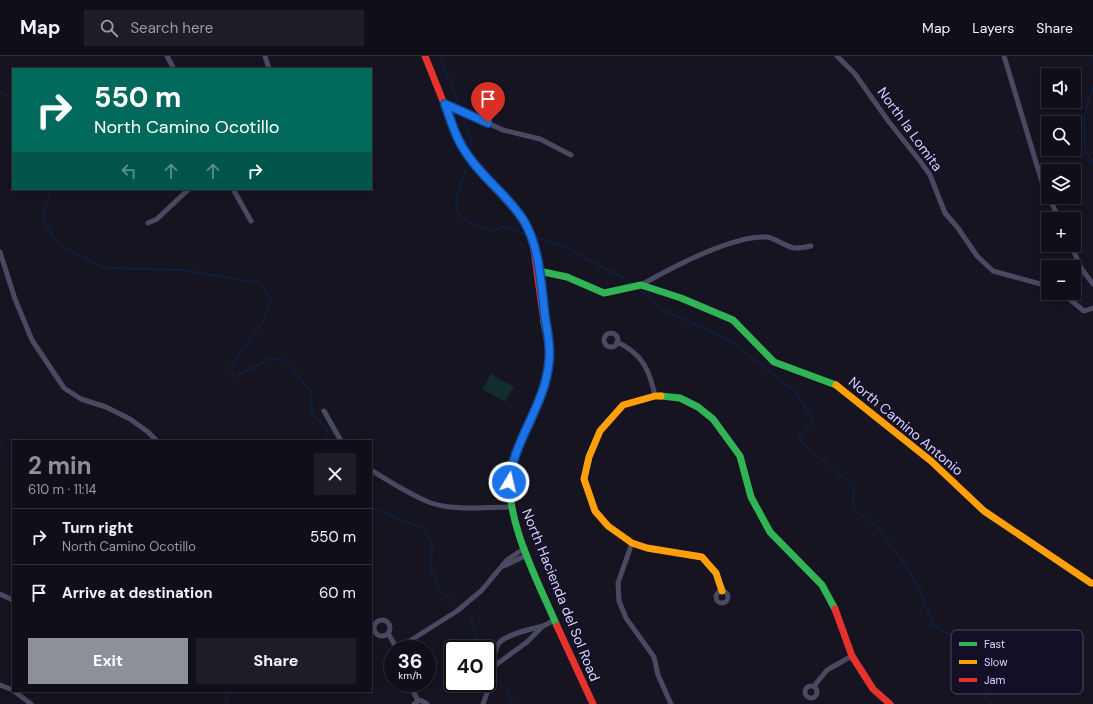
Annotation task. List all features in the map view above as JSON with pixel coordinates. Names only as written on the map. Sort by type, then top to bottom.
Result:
[{"type":"street","points":[[167,56],[173,68]]},
{"type":"street","points":[[265,56],[269,68]]},
{"type":"street","name":"North Hacienda del Sol Road","points":[[425,56],[459,141],[467,155],[524,221],[533,243],[539,272],[550,360],[546,380],[531,422],[515,453],[511,467],[509,495],[510,507],[526,551],[555,620],[593,704]]},
{"type":"street","name":"North la Lomita","points":[[836,56],[855,74],[889,122],[930,175],[945,213],[958,228],[977,256],[993,271],[1041,284]]},
{"type":"street","points":[[1004,56],[1041,179]]},
{"type":"street","points":[[445,104],[503,130],[540,139],[571,155]]},
{"type":"street","points":[[148,223],[157,220],[188,190]]},
{"type":"street","points":[[235,190],[251,221]]},
{"type":"street","points":[[539,272],[567,277],[604,293],[641,285],[675,266],[710,251],[744,240],[767,237],[794,248],[810,246]]},
{"type":"street","points":[[0,252],[15,299],[32,340],[64,388],[81,399],[106,407],[130,419],[156,440]]},
{"type":"street","points":[[1074,252],[1081,268],[1093,284]]},
{"type":"street","name":"North Camino Antonio","points":[[641,285],[681,298],[733,320],[774,362],[838,386],[931,461],[984,511],[1091,583]]},
{"type":"street","points":[[1071,300],[1084,311],[1093,308]]},
{"type":"street","points":[[618,342],[627,346],[643,360],[652,379],[655,396]]},
{"type":"street","points":[[722,591],[716,573],[702,557],[647,548],[632,543],[612,530],[595,511],[584,479],[589,457],[600,431],[623,405],[655,396],[680,398],[698,407],[713,419],[740,456],[750,497],[770,532],[818,581],[827,594],[841,624],[852,656],[873,689],[890,704]]},
{"type":"street","points":[[324,411],[340,440]]},
{"type":"street","points":[[372,471],[402,489],[431,503],[459,507],[510,507]]},
{"type":"street","points":[[632,543],[618,583],[619,601],[626,618],[654,657],[658,675],[671,704]]},
{"type":"street","points":[[411,640],[457,611],[481,591],[504,566],[507,560],[526,551]]},
{"type":"street","points":[[0,594],[12,600]]},
{"type":"street","points":[[496,649],[499,642],[516,634],[543,626],[555,620]]},
{"type":"street","points":[[496,665],[526,642],[543,626]]},
{"type":"street","points":[[388,633],[392,640]]},
{"type":"street","points":[[814,686],[827,670],[852,656]]},
{"type":"street","points":[[0,685],[12,690]]},
{"type":"street","points":[[15,692],[31,704]]},
{"type":"street","points":[[412,692],[416,702],[423,701],[427,704]]},
{"type":"street","points":[[483,704],[488,692]]},
{"type":"green space","points":[[491,374],[514,387],[505,402],[482,389]]},
{"type":"waterway","points":[[440,56],[461,110]]},
{"type":"waterway","points":[[1092,56],[1093,60]]},
{"type":"waterway","points":[[1093,86],[1084,117],[1085,150],[1093,164]]},
{"type":"waterway","points":[[0,92],[8,96],[12,102]]},
{"type":"waterway","points":[[462,113],[471,141],[470,150]]},
{"type":"waterway","points":[[467,166],[458,191],[456,205],[461,216],[471,223],[492,231],[502,227],[525,234]]},
{"type":"waterway","points":[[51,190],[42,219],[58,244],[105,268],[183,270],[260,283],[271,300],[262,323],[230,368],[235,377],[269,359],[282,359],[292,368],[311,392],[312,414],[327,429],[326,440]]},
{"type":"waterway","points":[[536,237],[563,246],[632,284]]},
{"type":"waterway","points":[[638,289],[662,309],[730,341],[794,390],[812,418],[807,430],[799,436],[802,443],[844,478],[854,489],[853,509],[876,526],[902,560],[919,588],[933,625],[951,635]]},
{"type":"waterway","points":[[0,445],[12,453]]},
{"type":"waterway","points":[[372,508],[423,528],[432,545],[431,570],[441,592],[453,602]]},
{"type":"waterway","points":[[471,616],[476,640]]},
{"type":"waterway","points":[[496,680],[506,688],[514,704]]},
{"type":"waterway","points":[[224,692],[229,704]]},
{"type":"waterway","points":[[984,694],[993,704]]},
{"type":"traffic: fast","points":[[539,271],[567,277],[604,293],[641,285],[681,298],[733,320],[774,362],[836,385]]},
{"type":"traffic: fast","points":[[544,322],[550,356],[549,369],[543,392],[534,415],[514,455],[511,467],[510,486],[512,506],[524,548],[557,626]]},
{"type":"traffic: fast","points":[[661,396],[680,398],[698,407],[713,419],[740,456],[751,497],[770,532],[822,585],[835,609]]},
{"type":"traffic: slow","points":[[836,385],[931,461],[984,511],[1091,583]]},
{"type":"traffic: slow","points":[[661,396],[655,396],[623,405],[600,431],[589,457],[584,479],[595,511],[608,526],[632,543],[647,548],[702,557],[716,573],[722,591]]},
{"type":"traffic: jam","points":[[425,56],[459,141],[467,155],[524,221],[533,243],[544,322]]},
{"type":"traffic: jam","points":[[835,609],[852,656],[873,689],[890,704]]},
{"type":"traffic: jam","points":[[557,626],[593,704]]},
{"type":"route","points":[[488,123],[445,104],[459,141],[467,155],[524,221],[533,243],[539,272],[550,360],[546,380],[531,422],[515,453],[509,482]]}]
